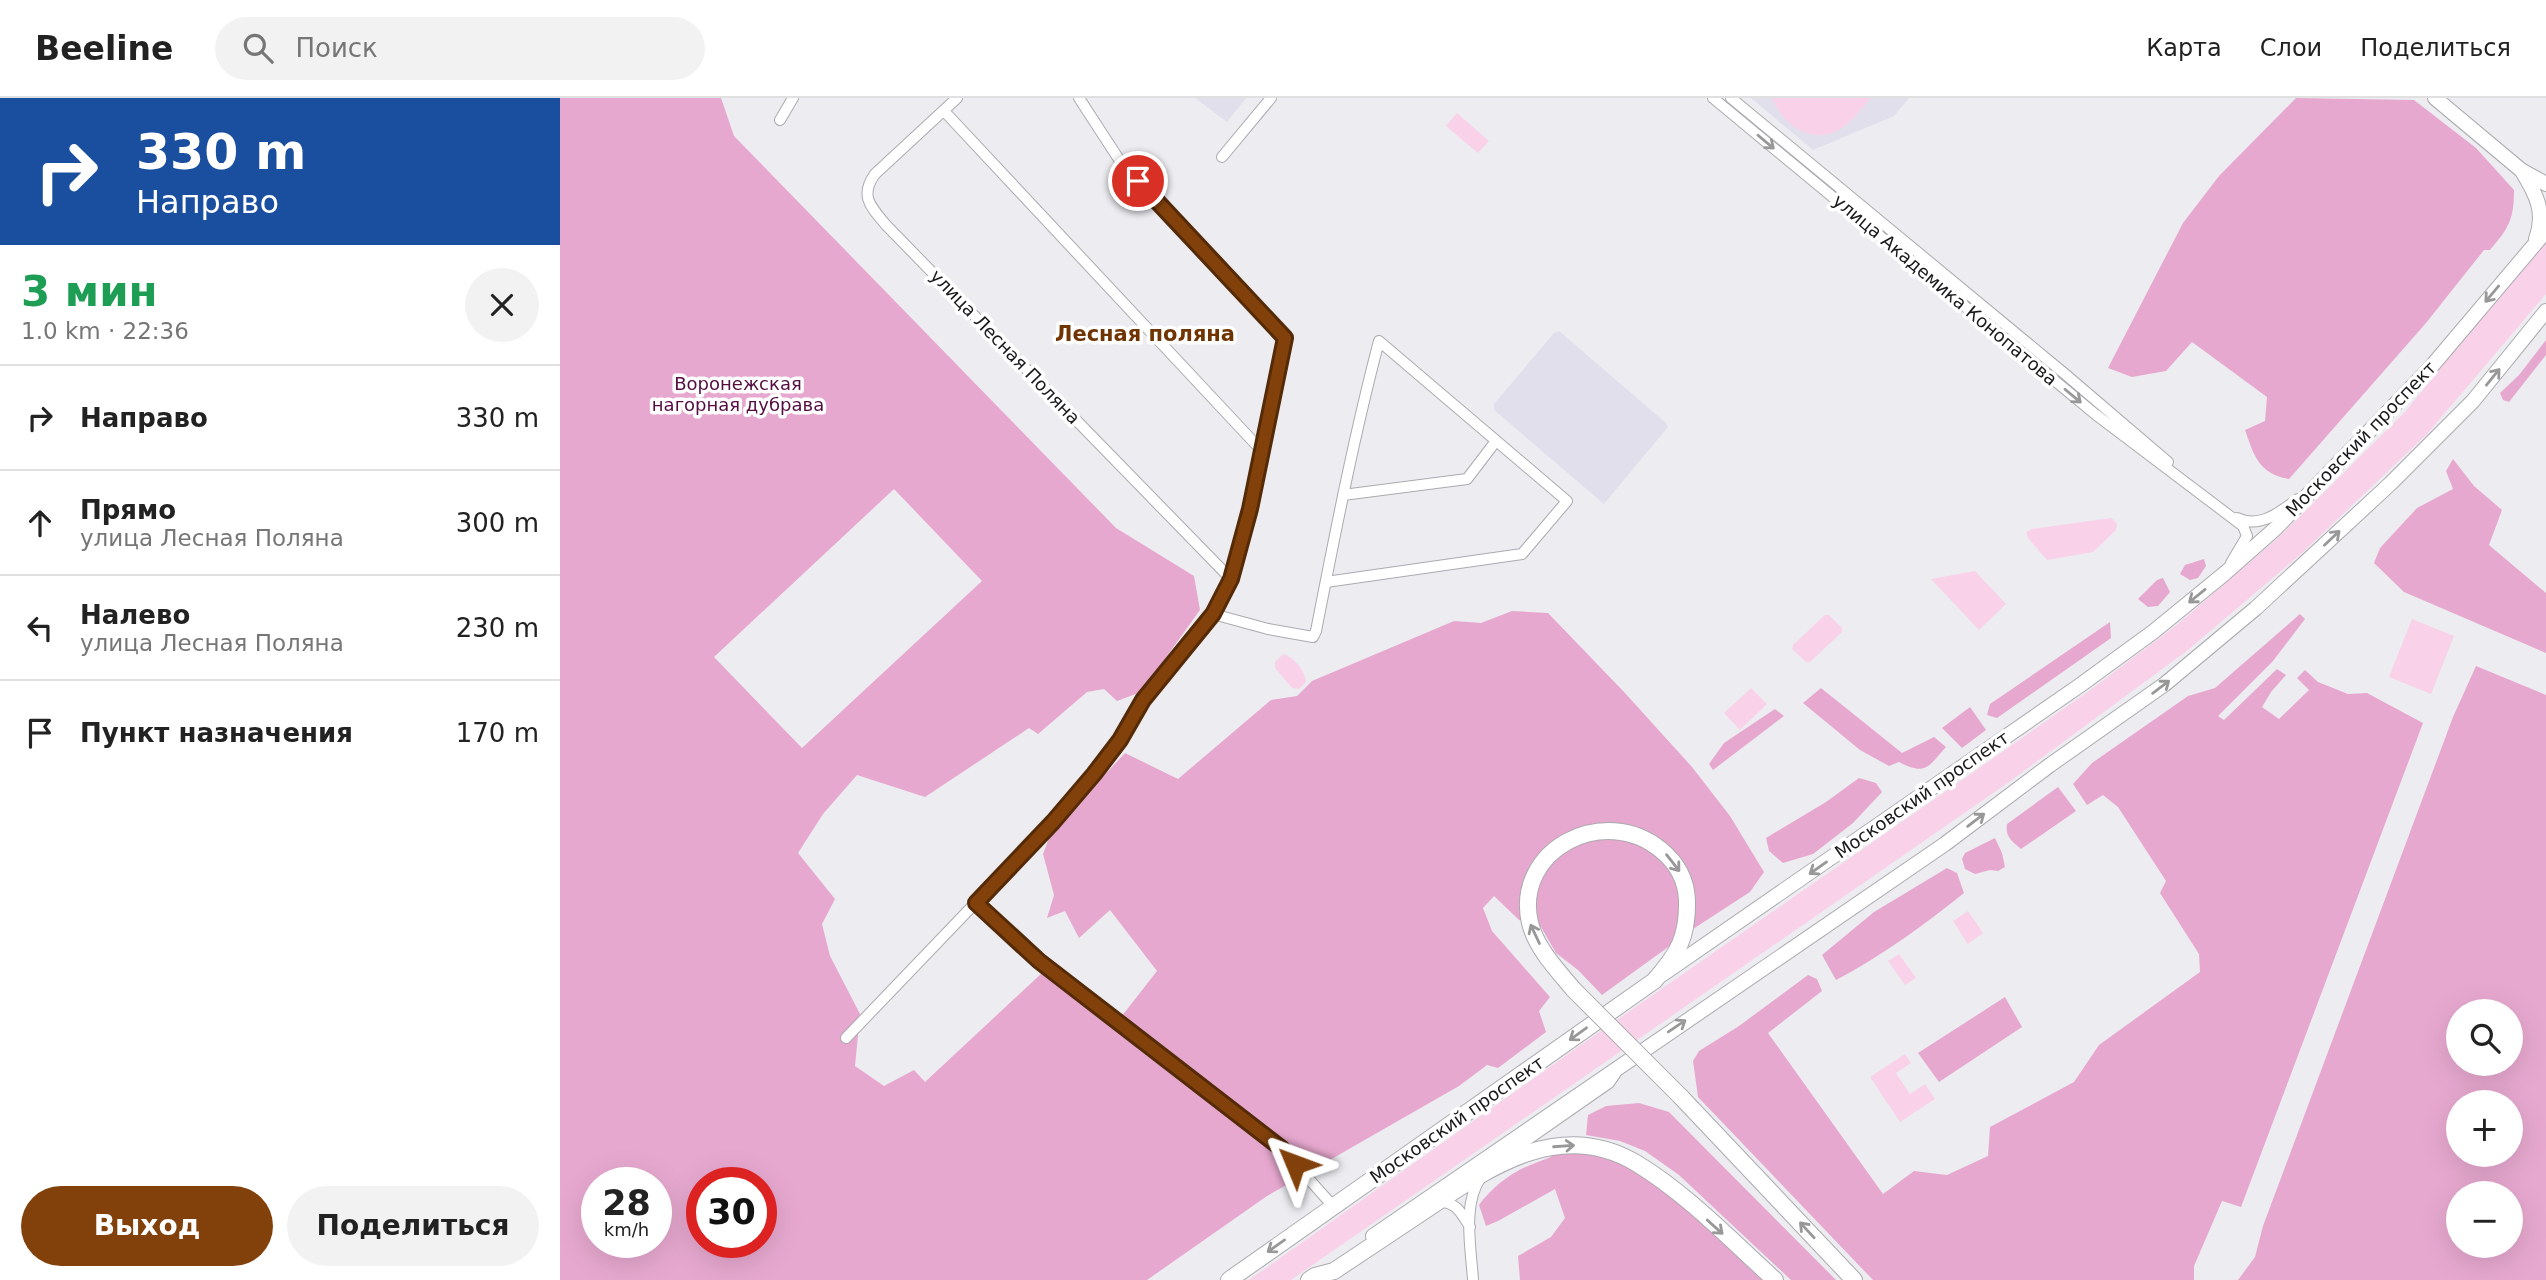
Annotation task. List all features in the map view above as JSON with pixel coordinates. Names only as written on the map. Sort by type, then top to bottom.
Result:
[{"type":"highway","points":[[1654,981],[1676,954],[1685,932],[1688,916],[1683,876],[1675,864],[1653,843],[1627,832],[1599,830],[1574,837],[1553,852],[1536,873],[1529,901],[1531,926],[1537,939],[1574,990],[1681,1097],[1854,1280]]},
{"type":"highway","name":"Московский проспект","points":[[1228,1280],[1654,981]]},
{"type":"highway","points":[[1312,1278],[1334,1271],[1485,1170],[1549,1147],[1581,1145],[1609,1150],[1664,1182],[1774,1280]]},
{"type":"main road","points":[[2435,98],[2521,170],[2546,184]]},
{"type":"main road","points":[[2521,170],[2538,198],[2543,214],[2540,230],[2531,249]]},
{"type":"main road","name":"Московский проспект","points":[[1654,981],[2079,686],[2153,632],[2224,574],[2276,528],[2431,366],[2546,230]]},
{"type":"main road","points":[[1312,1278],[1945,844],[2050,765],[2165,684],[2256,608],[2390,484],[2473,401],[2546,311]]},
{"type":"street","points":[[780,120],[793,98]]},
{"type":"street","name":"улица Лесная Поляна","points":[[957,98],[875,174],[867,189],[870,204],[886,225],[1231,579]]},
{"type":"street","points":[[846,1038],[1053,822],[1120,740],[1143,700],[1213,614],[1231,579],[1250,509],[1285,338],[1120,161],[1079,98]]},
{"type":"street","points":[[1222,157],[1271,98]]},
{"type":"street","name":"улица Академика Конопатова","points":[[1713,98],[2095,414],[2228,514]]},
{"type":"street","name":"улица Академика Конопатова","points":[[1731,98],[2133,432],[2171,465],[2179,479]]},
{"type":"street","points":[[944,111],[1262,451]]},
{"type":"street","points":[[1213,614],[1268,629],[1313,637],[1343,495],[1379,341],[1567,501],[1522,554],[1325,582]]},
{"type":"street","points":[[1343,495],[1467,479],[1496,441]]},
{"type":"street","points":[[2228,514],[2244,521],[2270,518],[2319,484]]},
{"type":"street","points":[[2224,574],[2247,536],[2243,526],[2228,514]]},
{"type":"street","points":[[976,903],[1039,961],[1281,1148],[1333,1206]]},
{"type":"street","points":[[1473,1280],[1470,1227],[1474,1192],[1485,1170],[1609,1083],[1621,1065]]},
{"type":"street","points":[[1436,1203],[1449,1202],[1455,1206],[1470,1227]]},
{"type":"shaded area","points":[[1195,98],[1246,98],[1227,122]]},
{"type":"shaded area","points":[[1751,98],[1909,98],[1894,116],[1813,150]]},
{"type":"shaded area","points":[[1772,98],[1871,98],[1844,127],[1818,135],[1808,134],[1790,124]]},
{"type":"shaded area","points":[[1457,113],[1489,141],[1478,153],[1446,126]]},
{"type":"shaded area","points":[[2546,238],[2546,294],[2427,434],[2302,553],[2188,650],[2009,782],[1291,1280],[1249,1280],[2089,691],[2178,624],[2281,535],[2405,412]]},
{"type":"shaded area","points":[[1559,331],[1668,427],[1604,504],[1494,410],[1494,404],[1554,333]]},
{"type":"shaded area","points":[[2111,518],[2117,523],[2116,530],[2093,552],[2047,560],[2026,532],[2032,529]]},
{"type":"shaded area","points":[[1975,571],[2006,604],[1979,630],[1931,579]]},
{"type":"shaded area","points":[[1825,615],[1829,615],[1842,628],[1842,632],[1810,662],[1806,662],[1792,649],[1793,645]]},
{"type":"shaded area","points":[[2412,619],[2454,636],[2431,694],[2389,677]]},
{"type":"shaded area","points":[[1283,654],[1295,661],[1304,674],[1306,682],[1299,689],[1292,688],[1275,668],[1275,662]]},
{"type":"shaded area","points":[[1751,688],[1767,704],[1740,730],[1724,713]]},
{"type":"shaded area","points":[[1968,911],[1983,933],[1968,944],[1953,921]]},
{"type":"shaded area","points":[[1899,954],[1916,978],[1905,985],[1888,961]]},
{"type":"shaded area","points":[[1905,1054],[1911,1063],[1896,1073],[1910,1094],[1925,1084],[1935,1099],[1900,1122],[1870,1077]]},
{"type":"green space","name":"Воронежская нагорная дубрава","points":[[560,98],[721,98],[734,136],[1116,528],[1194,576],[1200,610],[1141,692],[1117,701],[1104,689],[1087,692],[1038,734],[1029,728],[925,797],[857,775],[823,814],[798,853],[835,899],[822,924],[830,956],[860,1014],[855,1066],[884,1086],[914,1070],[925,1082],[1043,972],[1114,1026],[1157,971],[1110,910],[1079,938],[1065,911],[1047,918],[1054,895],[1043,854],[1051,833],[1125,753],[1178,779],[1271,700],[1297,696],[1312,681],[1454,621],[1481,623],[1512,611],[1548,613],[1692,767],[1730,816],[1764,872],[1750,892],[1693,929],[1602,995],[1578,970],[1556,953],[1541,927],[1519,920],[1494,896],[1483,908],[1492,931],[1550,997],[1539,1011],[1546,1032],[1498,1068],[1487,1065],[1459,1086],[1267,1196],[1147,1280],[560,1280]],"holes":[[[894,489],[982,581],[802,748],[714,657]]]},
{"type":"green space","points":[[2296,98],[2414,100],[2476,148],[2514,190],[2513,209],[2506,229],[2490,250],[2484,250],[2426,323],[2289,479],[2279,477],[2264,468],[2255,456],[2245,430],[2265,421],[2267,397],[2192,342],[2166,371],[2132,377],[2108,368],[2183,223],[2219,176]]},
{"type":"green space","points":[[2546,340],[2546,355],[2509,402],[2503,400],[2500,393],[2519,375]]},
{"type":"green space","points":[[2453,459],[2474,486],[2502,510],[2489,545],[2546,593],[2546,653],[2404,592],[2374,563],[2380,548],[2417,508],[2453,489],[2446,471]]},
{"type":"green space","points":[[2204,559],[2206,566],[2198,578],[2190,580],[2180,574],[2185,565]]},
{"type":"green space","points":[[2163,578],[2170,592],[2158,606],[2148,607],[2138,599],[2157,580]]},
{"type":"green space","points":[[2300,614],[2305,619],[2273,661],[2218,716],[2224,720],[2277,669],[2286,675],[2262,707],[2279,719],[2309,690],[2297,678],[2305,670],[2318,682],[2348,694],[2367,693],[2423,723],[2241,1207],[2222,1201],[2194,1266],[2194,1280],[1873,1280],[1698,1097],[1693,1061],[1699,1051],[1739,1026],[1808,975],[1817,979],[1822,991],[1768,1033],[1883,1194],[1914,1171],[1947,1175],[1988,1156],[1990,1127],[2074,1082],[2099,1045],[2200,972],[2199,954],[2160,893],[2166,881],[2118,807],[2103,795],[2087,805],[2073,784],[2092,763],[2188,696],[2215,688]]},
{"type":"green space","points":[[2110,622],[2111,638],[1997,718],[1987,715],[1990,704]]},
{"type":"green space","points":[[2476,666],[2546,695],[2546,1280],[2238,1280],[2255,1257],[2263,1226],[2453,717]]},
{"type":"green space","points":[[1821,688],[1902,753],[1934,737],[1946,747],[1935,760],[1921,769],[1899,762],[1889,766],[1860,750],[1803,703]]},
{"type":"green space","points":[[1970,707],[1986,730],[1962,748],[1942,728]]},
{"type":"green space","points":[[1775,709],[1784,716],[1713,770],[1709,764],[1724,743]]},
{"type":"green space","points":[[1859,778],[1876,783],[1882,792],[1853,823],[1813,854],[1783,863],[1769,851],[1766,838],[1826,802]]},
{"type":"green space","points":[[2058,787],[2076,811],[2021,849],[2008,836],[2007,824]]},
{"type":"green space","points":[[1995,838],[2005,867],[1998,871],[1975,874],[1965,869],[1962,859],[1965,853]]},
{"type":"green space","points":[[1947,868],[1957,873],[1964,893],[1902,940],[1836,980],[1822,955],[1874,912]]},
{"type":"green space","points":[[2005,997],[2022,1027],[1939,1082],[1918,1053]]},
{"type":"green space","points":[[1639,1103],[1669,1112],[1836,1280],[1791,1280],[1679,1175],[1645,1151],[1620,1141],[1586,1135],[1588,1115],[1606,1106]]},
{"type":"green space","points":[[1559,1152],[1596,1154],[1645,1178],[1687,1210],[1762,1280],[1520,1280],[1518,1256],[1551,1237],[1565,1218],[1555,1189],[1486,1226],[1479,1205],[1511,1175]]},
{"type":"district","name":"Лесная поляна","points":[[1145,334]]},
{"type":"route","points":[[1138,181],[1285,338],[1250,509],[1231,579],[1213,614],[1143,700],[1120,740],[1094,774],[1053,822],[976,903],[1039,961],[1281,1148],[1295,1164]]}]
